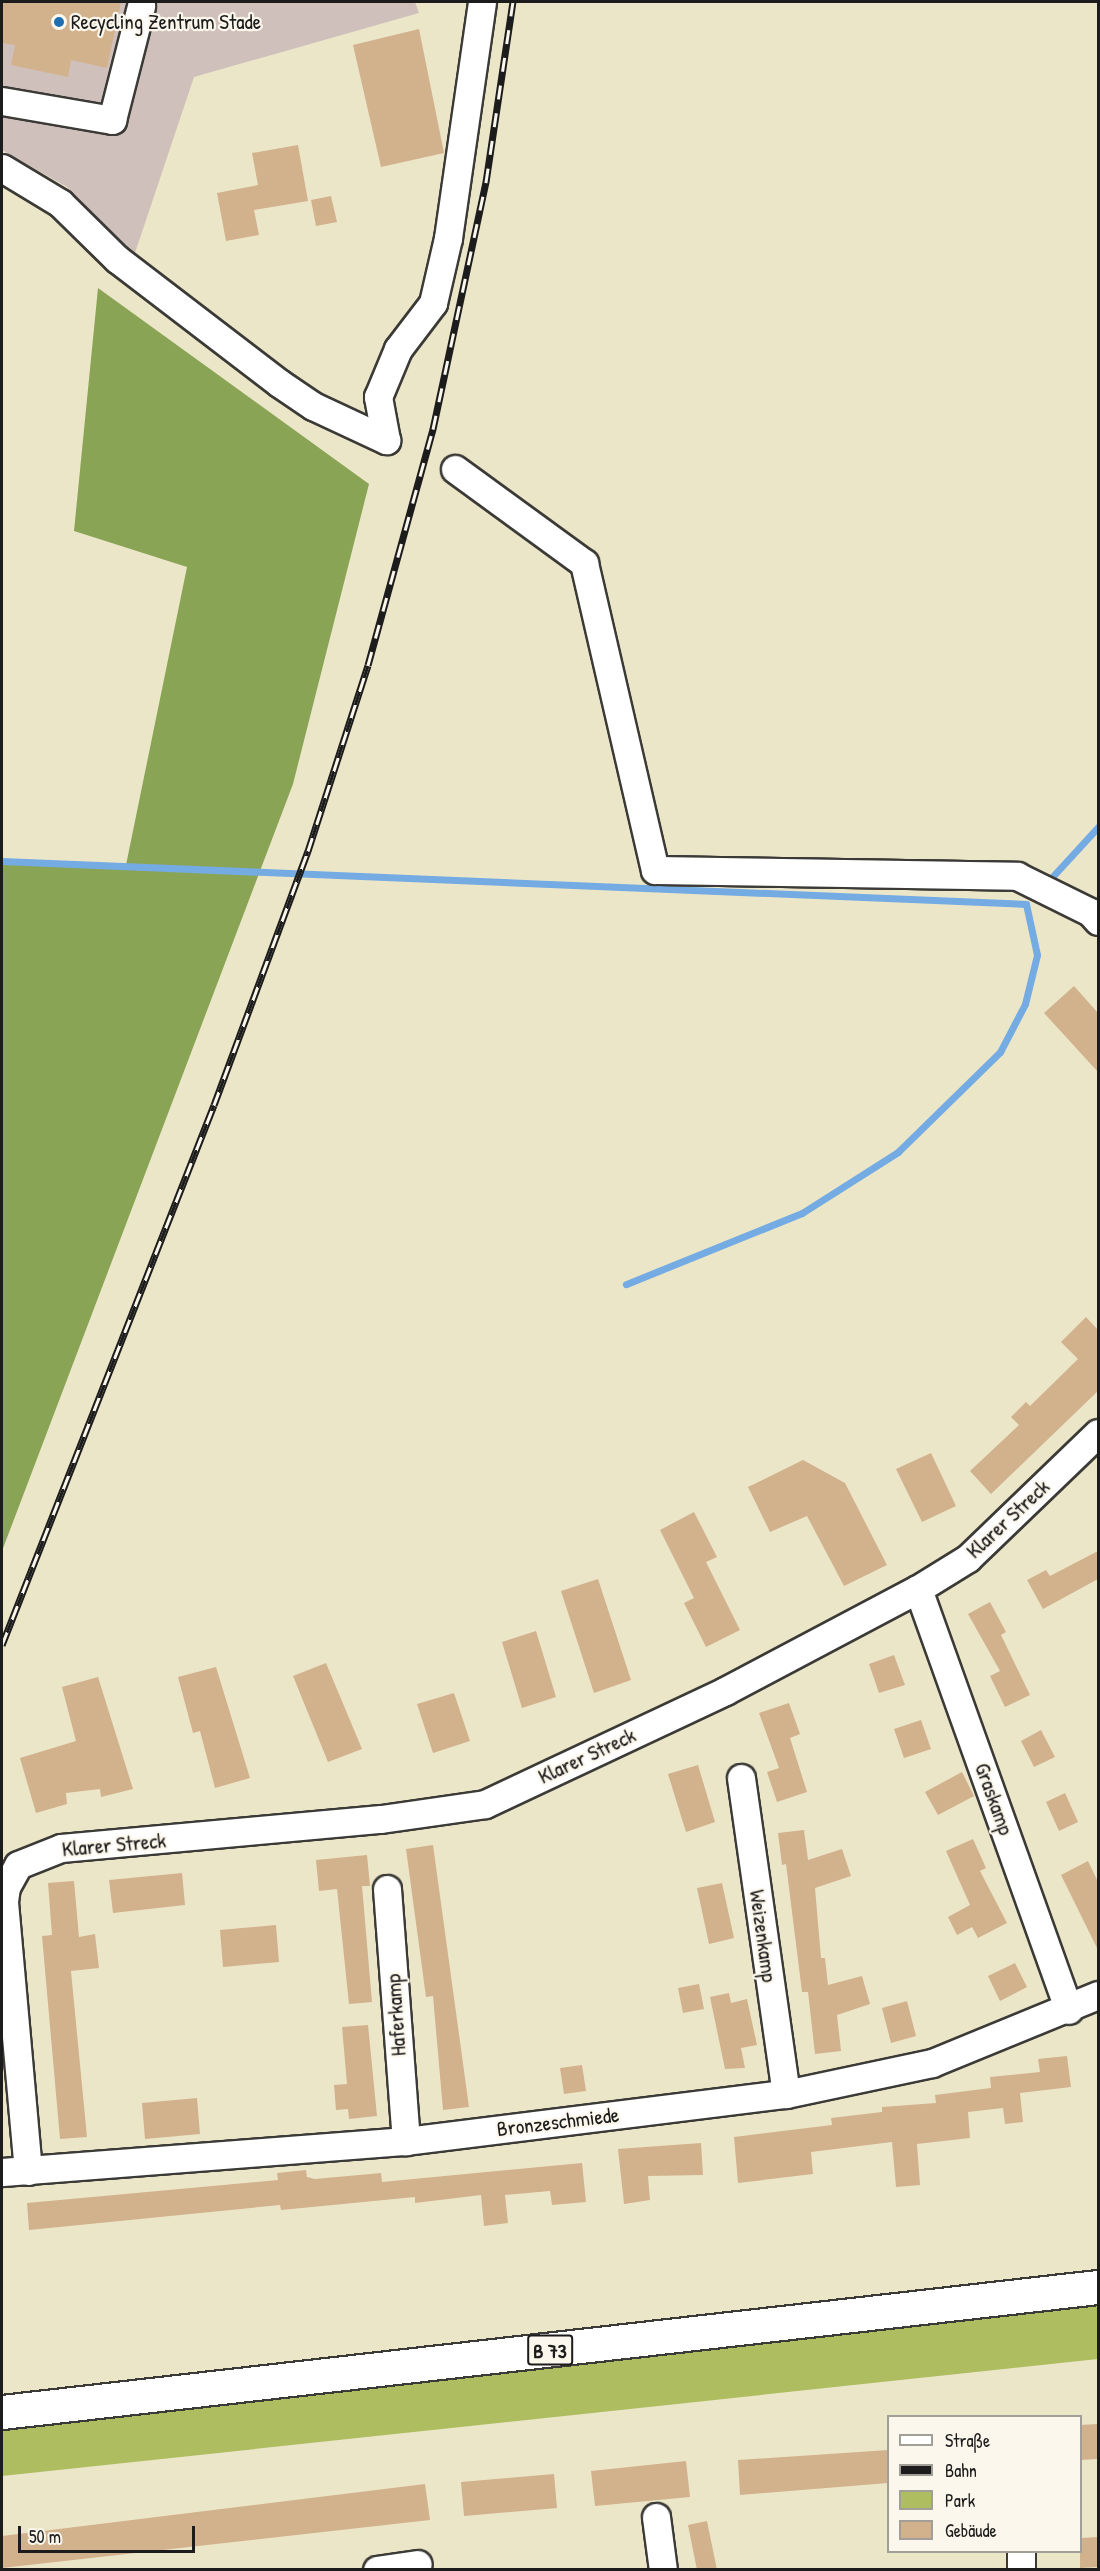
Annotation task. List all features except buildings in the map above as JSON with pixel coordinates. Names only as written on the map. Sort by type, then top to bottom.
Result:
[{"type":"main road","name":"B 73","points":[[2,2412],[1098,2287]]},
{"type":"street","points":[[2,168],[60,203],[117,259],[304,401],[386,440],[378,397],[398,349],[433,303],[448,238],[482,2]]},
{"type":"street","points":[[2,101],[112,120],[141,6]]},
{"type":"street","points":[[455,470],[584,563],[655,870],[1017,876],[1094,916]]},
{"type":"street","name":"Klarer Streck","points":[[28,2170],[4,1901],[6,1887],[18,1865],[62,1848],[370,1821],[484,1804],[725,1691],[918,1589],[968,1558],[1098,1433]]},
{"type":"street","name":"Graskamp","points":[[918,1589],[1069,2010]]},
{"type":"street","name":"Weizenkamp","points":[[741,1778],[786,2094]]},
{"type":"street","name":"Haferkamp","points":[[387,1889],[406,2141]]},
{"type":"street","name":"Bronzeschmiede","points":[[2,2172],[406,2141],[786,2094],[932,2063],[1069,2010],[1098,1995]]},
{"type":"street","points":[[656,2517],[663,2570]]},
{"type":"street","points":[[1021,2553],[1021,2570]]},
{"type":"street","points":[[377,2570],[418,2564]]},
{"type":"shaded area","name":"Recycling Zentrum Stade","points":[[2,2],[415,2],[419,13],[194,77],[134,256],[67,187],[2,150]]},
{"type":"green space","points":[[98,288],[369,484],[293,784],[2,1551],[2,861],[126,865],[187,567],[74,531]]},
{"type":"green space","points":[[1098,2305],[1098,2359],[2,2476],[2,2431]]},
{"type":"waterway","points":[[1053,876],[1098,827]]},
{"type":"waterway","points":[[2,861],[1026,904],[1037,955],[1025,1004],[1000,1052],[898,1152],[802,1213],[626,1284]]},
{"type":"railway","points":[[2,1645],[214,1105],[308,851],[368,665],[433,429],[486,182],[513,2]]},
{"type":"place","name":"Recycling Zentrum Stade","points":[[59,22]]}]
